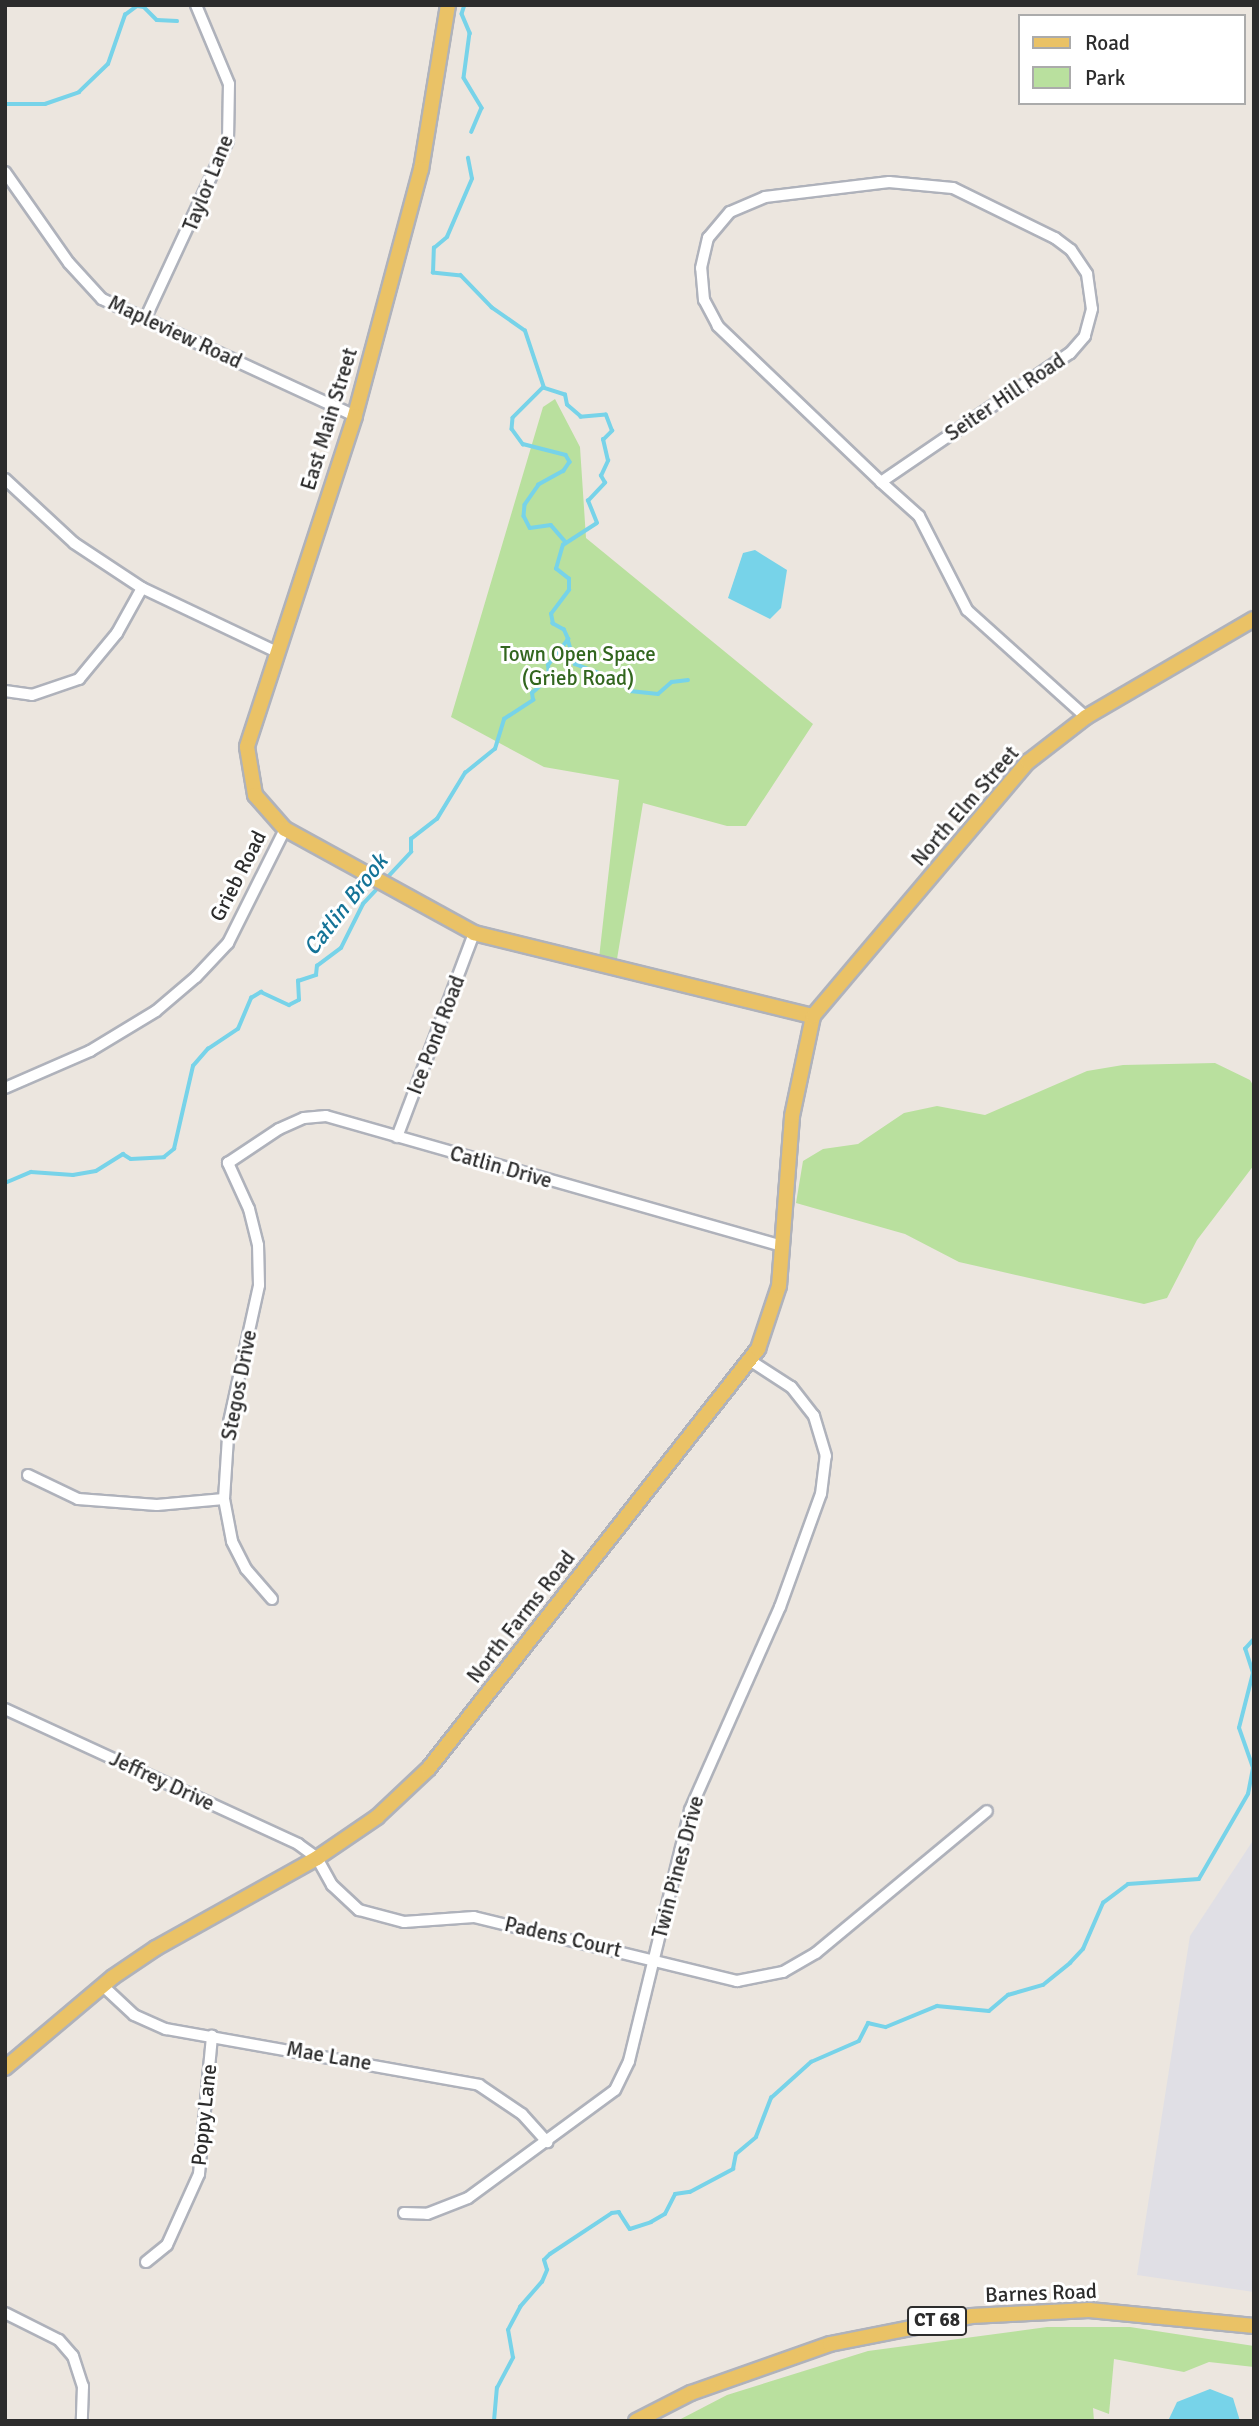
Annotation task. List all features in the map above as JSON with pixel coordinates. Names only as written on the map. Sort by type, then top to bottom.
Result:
[{"type":"main road","name":"East Main Street","points":[[285,830],[255,795],[247,747],[355,415],[421,169],[449,5]]},
{"type":"main road","name":"North Elm Street","points":[[813,1016],[1028,762],[1086,717],[1254,620]]},
{"type":"main road","name":"Grieb Road","points":[[285,830],[474,933],[813,1016]]},
{"type":"main road","name":"North Farms Road","points":[[5,2068],[103,1986],[156,1948],[317,1858],[377,1818],[429,1768],[751,1360],[779,1286],[792,1115],[813,1016]]},
{"type":"main road","name":"Barnes Road","points":[[636,2421],[691,2393],[768,2364],[830,2344],[921,2324],[1032,2311],[1090,2310],[1254,2326]]},
{"type":"street","name":"Taylor Lane","points":[[146,317],[229,140],[229,84],[196,5]]},
{"type":"street","name":"Mapleview Road","points":[[5,172],[69,263],[102,299],[355,415]]},
{"type":"street","name":"Seiter Hill Road","points":[[881,482],[1070,353],[1085,336],[1092,309],[1087,274],[1071,250],[1055,238],[953,188],[889,182],[765,197],[730,212],[708,238],[701,268],[704,300],[718,326],[881,482],[919,516],[967,610],[1086,717]]},
{"type":"street","points":[[5,479],[74,543],[142,588],[277,652]]},
{"type":"street","points":[[5,691],[32,695],[79,679],[117,633],[142,588]]},
{"type":"street","name":"Grieb Road","points":[[5,1088],[90,1051],[156,1011],[196,977],[228,943],[285,830]]},
{"type":"street","name":"Ice Pond Road","points":[[397,1137],[474,933]]},
{"type":"street","name":"Catlin Drive","points":[[228,1163],[279,1129],[304,1118],[326,1116],[783,1246]]},
{"type":"street","name":"Stegos Drive","points":[[228,1163],[255,1233],[259,1285],[229,1422],[223,1499],[232,1541],[246,1569],[272,1599]]},
{"type":"street","name":"Twin Pines Drive","points":[[404,2213],[427,2214],[468,2198],[615,2090],[629,2061],[690,1810],[780,1607],[821,1494],[826,1456],[814,1416],[790,1387],[751,1360]]},
{"type":"street","points":[[28,1475],[78,1499],[157,1505],[223,1499]]},
{"type":"street","name":"Jeffrey Drive","points":[[5,1709],[298,1844],[317,1858]]},
{"type":"street","name":"Padens Court","points":[[317,1858],[332,1885],[359,1910],[377,1917],[404,1922],[474,1917],[737,1981],[782,1972],[816,1953],[986,1811]]},
{"type":"street","name":"Mae Lane","points":[[103,1986],[134,2015],[166,2029],[479,2085],[522,2114],[547,2142]]},
{"type":"street","name":"Poppy Lane","points":[[146,2262],[167,2245],[199,2174],[212,2036]]},
{"type":"street","points":[[5,2313],[59,2340],[73,2356],[83,2386],[82,2421]]},
{"type":"shaded area","points":[[1254,1839],[1254,2292],[1137,2275],[1190,1936]]},
{"type":"green space","name":"Town Open Space (Grieb Road)","points":[[555,399],[580,447],[586,538],[813,724],[746,826],[727,826],[643,803],[615,971],[598,967],[619,780],[544,767],[451,717],[543,407]]},
{"type":"green space","points":[[1215,1063],[1250,1080],[1254,1087],[1254,1165],[1197,1240],[1167,1298],[1144,1304],[959,1262],[905,1234],[796,1203],[803,1161],[823,1149],[858,1144],[904,1113],[937,1106],[985,1115],[1087,1071],[1123,1065]]},
{"type":"green space","points":[[1047,2327],[1130,2327],[1254,2346],[1254,2367],[1209,2362],[1184,2372],[1114,2359],[1109,2414],[1093,2408],[1094,2421],[677,2421],[727,2395],[868,2351]]},
{"type":"water","points":[[755,550],[787,570],[781,608],[770,619],[728,598],[743,553]]},
{"type":"water","points":[[1210,2389],[1233,2398],[1240,2421],[1168,2421],[1177,2402]]},
{"type":"waterway","name":"Catlin Brook","points":[[465,5],[462,14],[470,33],[464,78],[482,108],[472,132]]},
{"type":"waterway","points":[[5,104],[45,104],[79,92],[108,64],[125,15],[137,6],[144,7],[157,20],[177,21]]},
{"type":"waterway","name":"Catlin Brook","points":[[386,879],[411,852],[411,839],[437,819],[465,773],[495,749],[504,719],[533,700],[532,693],[549,678],[548,665],[568,639],[564,630],[553,624],[551,614],[569,590],[569,579],[556,569],[563,545],[597,523],[588,501],[605,483],[601,476],[608,461],[603,440],[612,431],[606,415],[581,417],[567,405],[565,395],[544,388],[525,331],[492,308],[461,276],[433,273],[434,248],[447,237],[472,179],[468,158]]},
{"type":"waterway","name":"Catlin Brook","points":[[543,388],[513,418],[512,429],[523,444],[566,455],[570,462],[564,471],[539,485],[525,505],[524,516],[530,528],[551,525],[566,542]]},
{"type":"waterway","points":[[568,639],[575,664],[620,681],[630,691],[658,694],[672,682],[688,680]]},
{"type":"waterway","name":"Catlin Brook","points":[[5,1183],[31,1172],[73,1175],[96,1171],[123,1154],[131,1159],[164,1157],[174,1149],[193,1066],[208,1049],[238,1029],[251,998],[261,992],[289,1005],[299,1000],[298,981],[316,975],[317,966],[341,948],[363,904],[381,885]]},
{"type":"waterway","points":[[494,2421],[497,2388],[513,2358],[508,2330],[520,2307],[542,2282],[547,2270],[544,2260],[550,2254],[612,2213],[619,2212],[630,2229],[651,2222],[665,2214],[675,2194],[690,2192],[733,2169],[736,2154],[756,2137],[771,2098],[811,2062],[859,2041],[868,2023],[886,2027],[937,2006],[989,2011],[1008,1995],[1043,1985],[1070,1963],[1083,1949],[1103,1903],[1128,1884],[1199,1879],[1248,1794],[1253,1768],[1239,1728],[1253,1673],[1245,1649],[1254,1639]]}]
